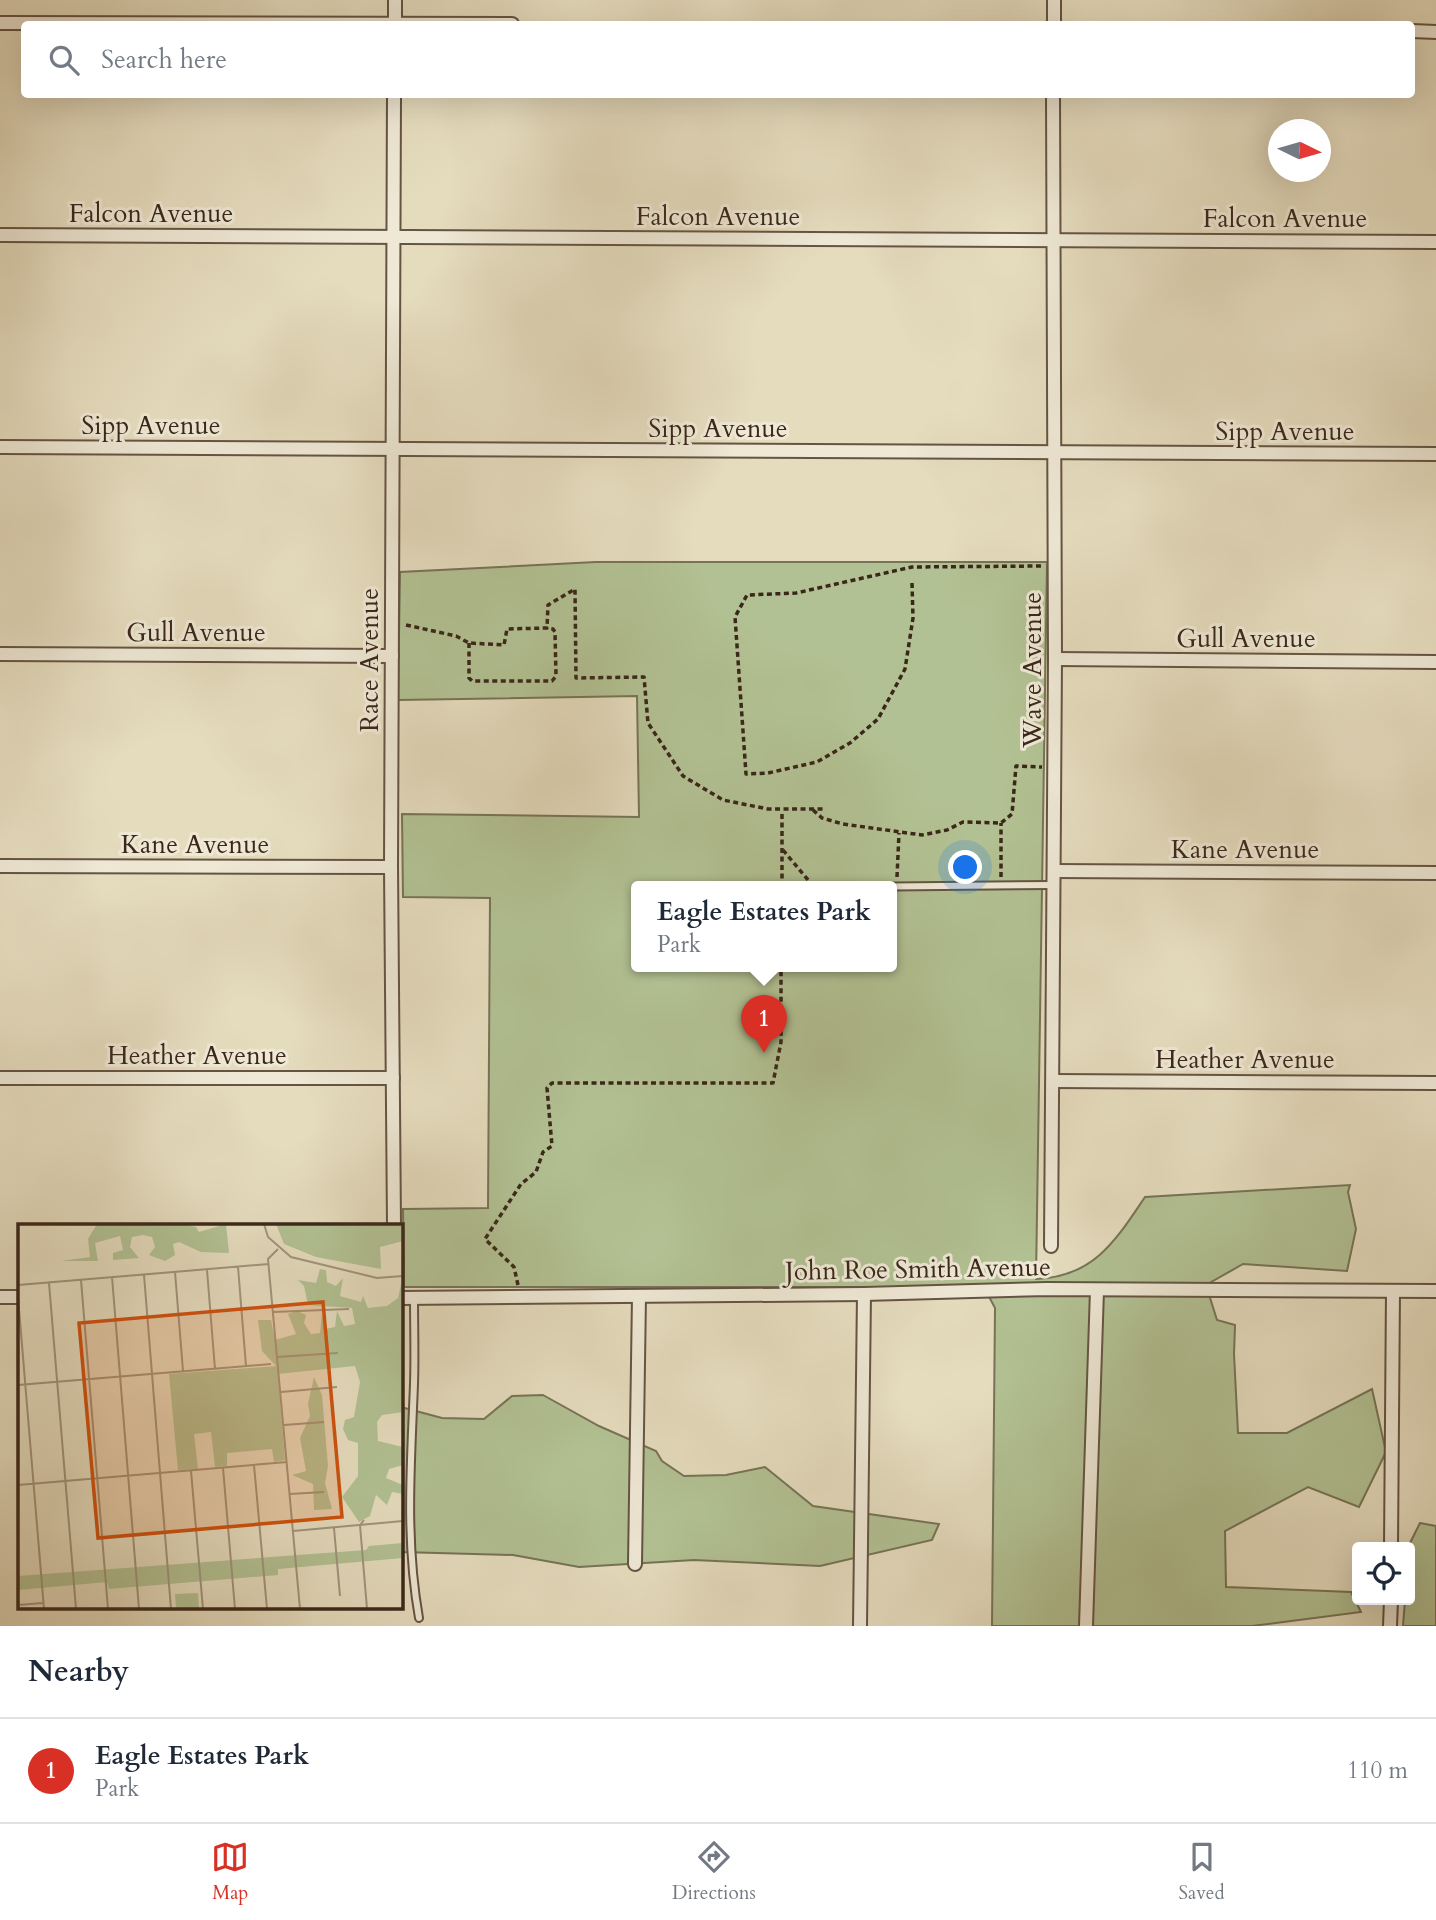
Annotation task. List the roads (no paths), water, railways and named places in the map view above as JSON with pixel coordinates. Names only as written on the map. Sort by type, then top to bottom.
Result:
[{"type":"street","points":[[395,0],[395,21]]},
{"type":"street","points":[[1054,0],[1054,21]]},
{"type":"street","points":[[0,23],[21,23]]},
{"type":"street","points":[[1415,31],[1436,32]]},
{"type":"street","name":"Race Avenue","points":[[394,98],[391,867],[394,1224]]},
{"type":"street","name":"Wave Avenue","points":[[1051,1246],[1055,768],[1053,98]]},
{"type":"street","name":"Falcon Avenue","points":[[0,235],[1053,238],[1436,242]]},
{"type":"street","name":"Sipp Avenue","points":[[0,447],[1436,454]]},
{"type":"street","name":"Gull Avenue","points":[[0,654],[392,656]]},
{"type":"street","name":"Gull Avenue","points":[[1055,659],[1436,662]]},
{"type":"street","name":"Kane Avenue","points":[[0,866],[391,867]]},
{"type":"street","name":"Kane Avenue","points":[[1054,871],[1436,873]]},
{"type":"street","name":"Heather Avenue","points":[[0,1078],[393,1078]]},
{"type":"street","name":"Heather Avenue","points":[[1053,1081],[1436,1083]]},
{"type":"street","points":[[1086,1626],[1097,1290]]},
{"type":"street","name":"John Roe Smith Avenue","points":[[407,1298],[1097,1290],[1436,1291]]},
{"type":"street","points":[[1391,1542],[1393,1291]]},
{"type":"street","points":[[860,1626],[864,1294]]},
{"type":"street","points":[[635,1564],[639,1296]]},
{"type":"street","points":[[0,1297],[18,1297]]},
{"type":"street","points":[[1390,1626],[1391,1605]]},
{"type":"lane","points":[[897,886],[1054,885]]},
{"type":"lane","points":[[407,1298],[414,1380],[410,1496],[412,1574],[419,1618]]},
{"type":"place","name":"Eagle Estates Park","points":[[764,1053]]}]
